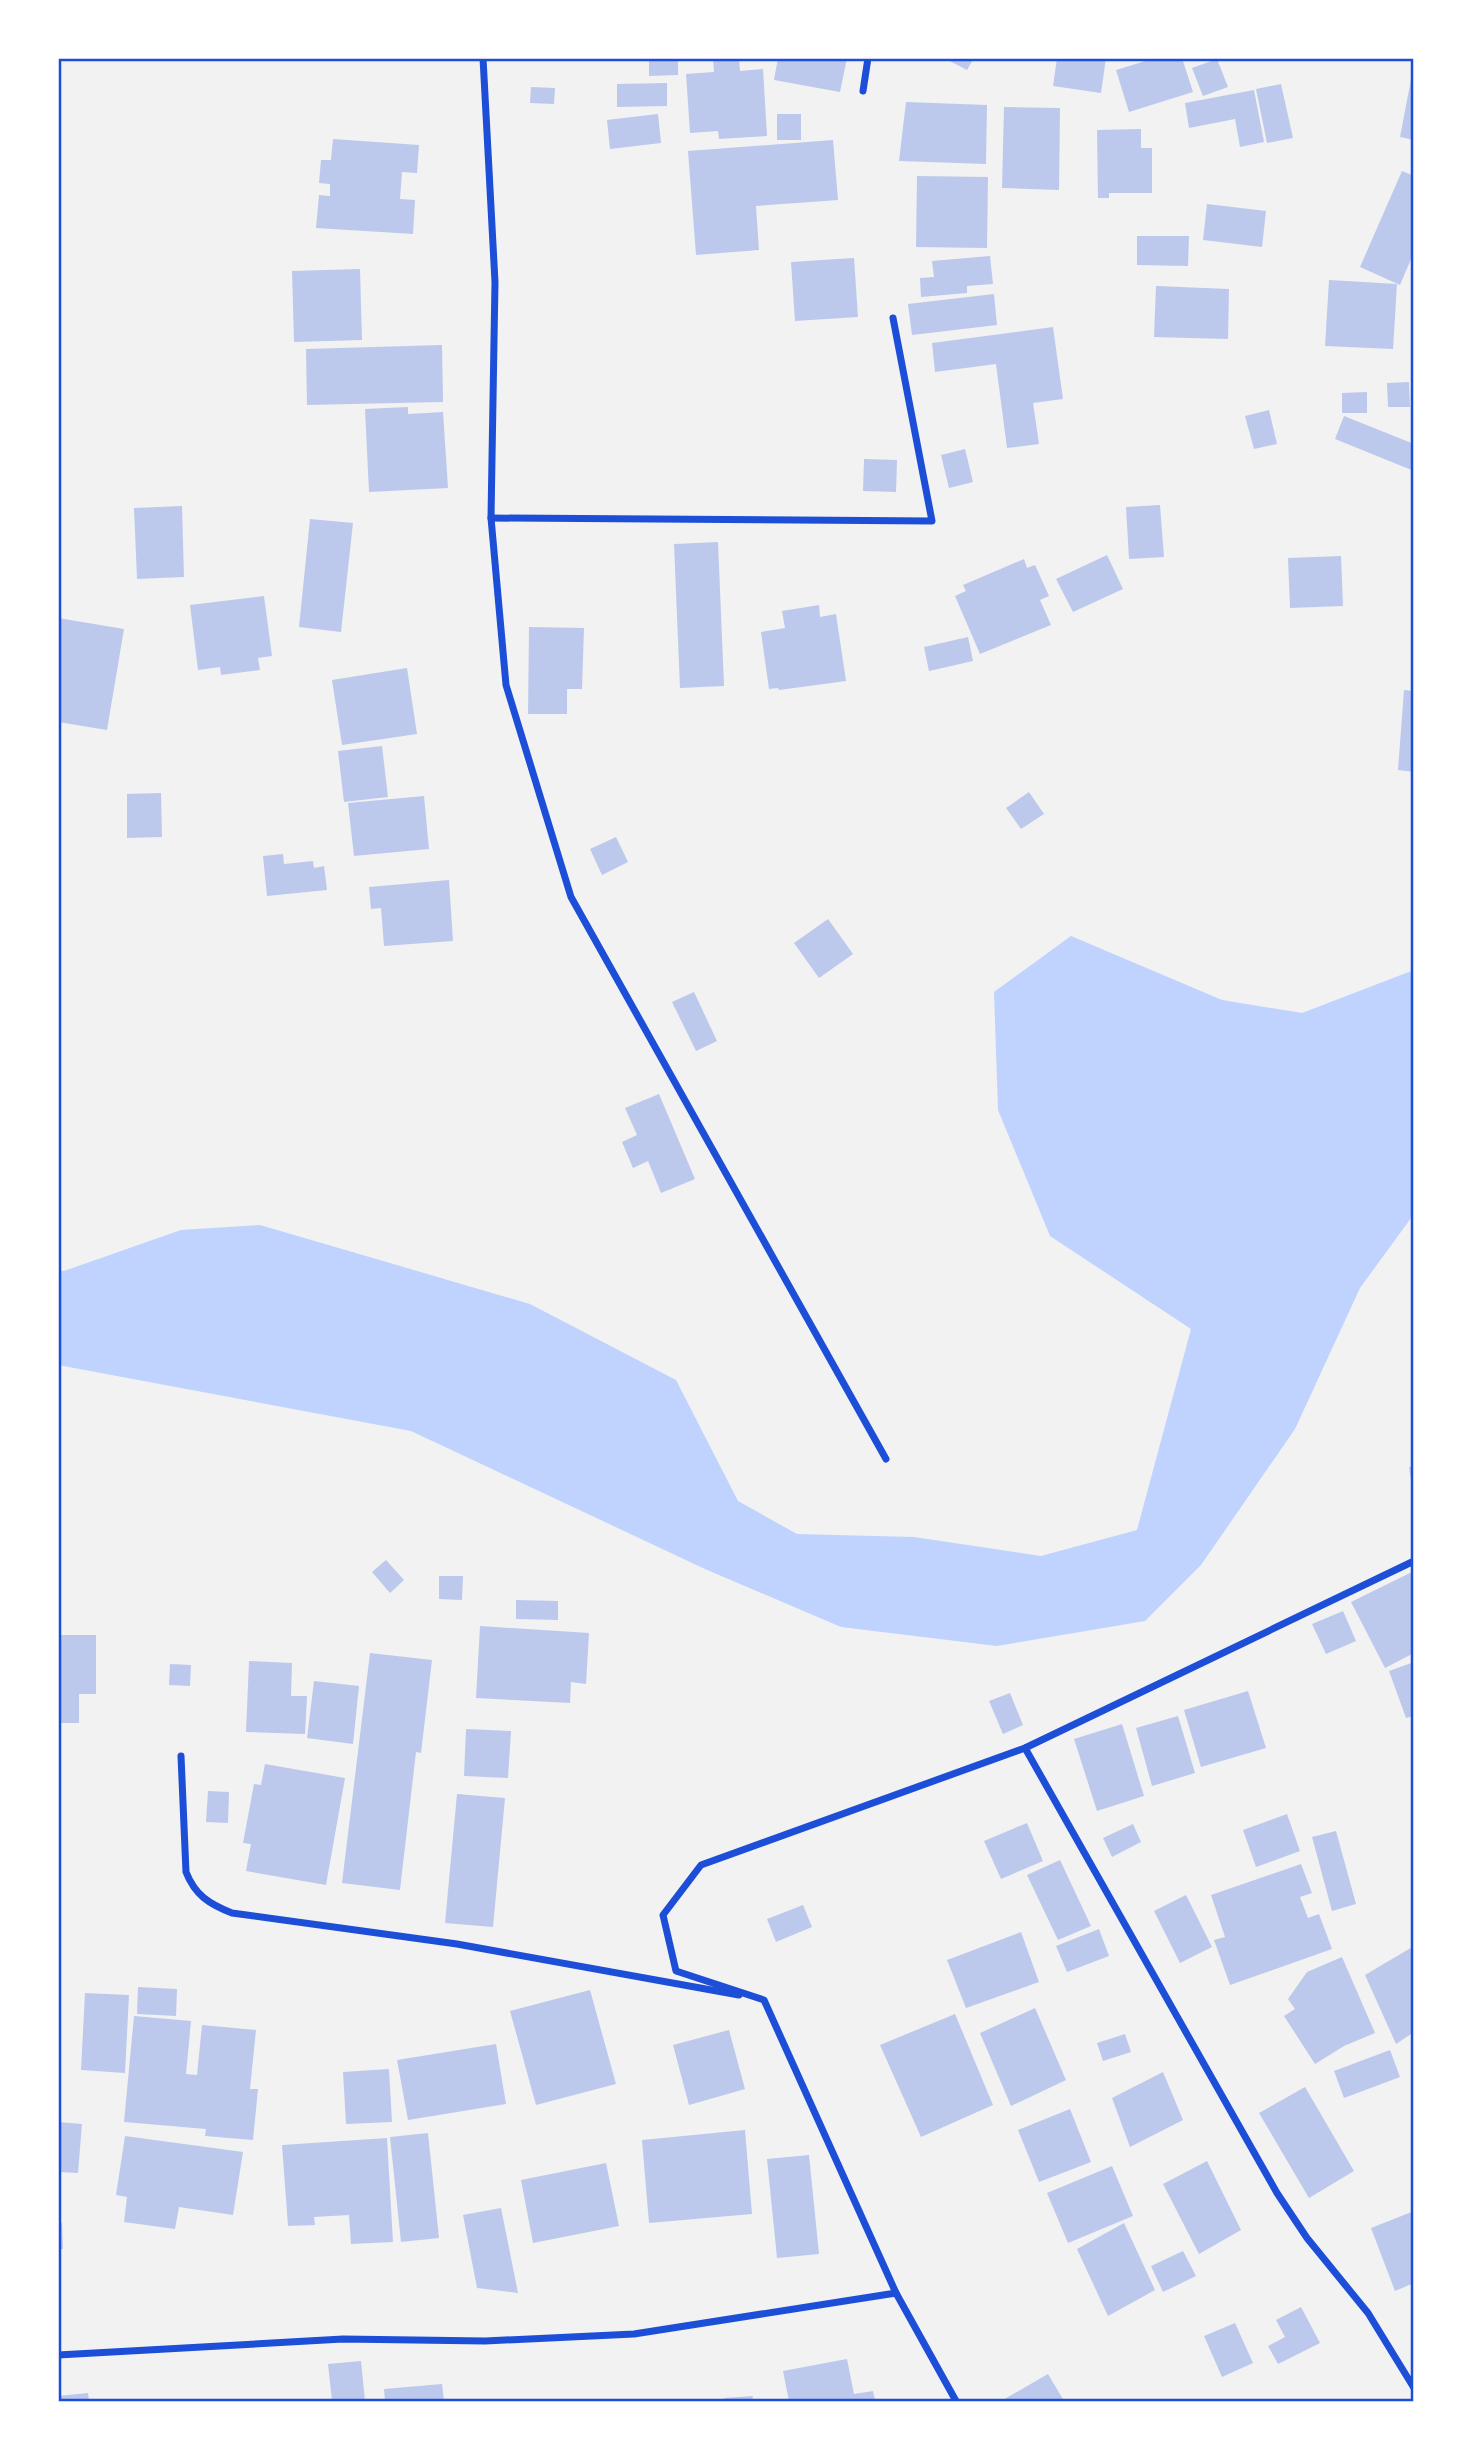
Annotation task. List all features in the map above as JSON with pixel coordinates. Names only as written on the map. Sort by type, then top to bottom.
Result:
[{"type":"street","points":[[483,58],[495,282],[491,518],[506,685],[571,897],[886,1459]]},
{"type":"street","points":[[863,91],[868,58]]},
{"type":"street","points":[[491,518],[932,521],[893,318]]},
{"type":"street","points":[[956,2401],[896,2293],[764,2000],[676,1971],[663,1915],[701,1865],[1025,1748],[1414,1561]]},
{"type":"street","points":[[1025,1748],[1277,2193],[1307,2238],[1368,2313],[1414,2388]]},
{"type":"street","points":[[181,1756],[186,1872],[192,1887],[216,1907],[232,1913],[457,1944],[764,2000]]},
{"type":"street","points":[[58,2355],[343,2339],[485,2341],[634,2334],[896,2293]]},
{"type":"water","points":[[1071,936],[1222,1000],[1302,1013],[1414,970],[1414,1214],[1360,1288],[1295,1429],[1201,1565],[1145,1621],[997,1646],[841,1627],[705,1569],[411,1431],[58,1365],[58,1270],[64,1271],[181,1230],[260,1225],[530,1304],[676,1380],[738,1501],[797,1534],[914,1537],[1041,1556],[1137,1530],[1191,1329],[1050,1236],[998,1110],[994,992]]},
{"type":"building","points":[[649,58],[678,58],[678,75],[649,76]]},
{"type":"building","points":[[713,58],[739,58],[740,71],[763,69],[767,136],[719,139],[718,131],[690,133],[686,74],[714,72]]},
{"type":"building","points":[[778,58],[847,58],[840,92],[774,80]]},
{"type":"building","points":[[944,58],[974,58],[967,70]]},
{"type":"building","points":[[1057,58],[1106,58],[1101,93],[1053,86]]},
{"type":"building","points":[[1155,58],[1182,58],[1193,92],[1129,112],[1116,70]]},
{"type":"building","points":[[1217,59],[1228,87],[1203,96],[1192,68]]},
{"type":"building","points":[[1414,69],[1414,140],[1400,137]]},
{"type":"building","points":[[667,83],[667,106],[617,107],[617,84]]},
{"type":"building","points":[[1281,84],[1293,138],[1267,143],[1256,89]]},
{"type":"building","points":[[531,87],[555,88],[554,104],[530,103]]},
{"type":"building","points":[[1254,90],[1264,142],[1240,147],[1235,119],[1189,128],[1185,103]]},
{"type":"building","points":[[906,102],[987,105],[986,164],[899,161]]},
{"type":"building","points":[[1004,107],[1060,108],[1059,190],[1002,188]]},
{"type":"building","points":[[658,114],[661,143],[610,149],[607,120]]},
{"type":"building","points":[[777,114],[801,114],[801,140],[777,140]]},
{"type":"building","points":[[1141,129],[1141,148],[1152,148],[1152,193],[1109,193],[1109,198],[1098,198],[1097,130]]},
{"type":"building","points":[[333,139],[419,145],[417,173],[402,172],[400,199],[415,200],[413,234],[316,228],[319,195],[330,196],[330,184],[319,183],[321,160],[331,160]]},
{"type":"building","points":[[833,140],[838,200],[756,206],[759,250],[696,255],[688,151]]},
{"type":"building","points":[[1402,171],[1414,176],[1414,252],[1400,285],[1360,267]]},
{"type":"building","points":[[917,176],[988,177],[987,248],[916,247]]},
{"type":"building","points":[[1207,204],[1266,211],[1262,247],[1203,240]]},
{"type":"building","points":[[1137,236],[1189,236],[1188,266],[1137,265]]},
{"type":"building","points":[[990,256],[993,284],[967,286],[967,293],[921,297],[920,278],[934,277],[932,261]]},
{"type":"building","points":[[854,258],[858,317],[795,321],[791,262]]},
{"type":"building","points":[[360,269],[362,340],[294,342],[292,271]]},
{"type":"building","points":[[1329,280],[1397,284],[1393,349],[1325,346]]},
{"type":"building","points":[[1156,286],[1229,289],[1228,339],[1154,337]]},
{"type":"building","points":[[994,294],[997,325],[912,335],[908,304]]},
{"type":"building","points":[[1053,327],[1063,399],[1033,403],[1039,444],[1007,448],[996,364],[935,372],[932,343]]},
{"type":"building","points":[[442,345],[443,402],[307,405],[306,349]]},
{"type":"building","points":[[1409,382],[1410,407],[1388,407],[1387,383]]},
{"type":"building","points":[[1367,392],[1367,413],[1342,413],[1342,393]]},
{"type":"building","points":[[408,407],[408,414],[443,412],[448,488],[369,492],[365,409]]},
{"type":"building","points":[[1269,410],[1277,444],[1254,449],[1245,416]]},
{"type":"building","points":[[1344,416],[1414,444],[1414,471],[1335,439]]},
{"type":"building","points":[[965,449],[973,482],[949,488],[941,455]]},
{"type":"building","points":[[864,459],[897,460],[896,492],[863,491]]},
{"type":"building","points":[[1160,505],[1164,557],[1129,559],[1126,507]]},
{"type":"building","points":[[182,506],[184,577],[137,579],[134,508]]},
{"type":"building","points":[[310,519],[353,523],[341,632],[299,627]]},
{"type":"building","points":[[718,542],[724,686],[680,688],[674,544]]},
{"type":"building","points":[[1107,555],[1123,589],[1073,612],[1056,579]]},
{"type":"building","points":[[1341,556],[1343,606],[1290,608],[1288,558]]},
{"type":"building","points":[[1024,559],[1027,568],[1035,565],[1049,596],[1040,600],[1051,625],[980,654],[955,596],[966,591],[963,585]]},
{"type":"building","points":[[264,596],[272,656],[258,658],[260,670],[221,675],[220,667],[198,670],[190,605]]},
{"type":"building","points":[[819,605],[820,617],[836,614],[846,681],[769,689],[761,632],[785,628],[782,611]]},
{"type":"building","points":[[58,618],[124,629],[107,730],[58,722]]},
{"type":"building","points":[[529,627],[584,628],[582,689],[567,689],[567,714],[528,714]]},
{"type":"building","points":[[968,637],[973,661],[929,671],[924,647]]},
{"type":"building","points":[[407,668],[417,734],[342,745],[332,680]]},
{"type":"building","points":[[1404,690],[1414,691],[1414,772],[1398,770]]},
{"type":"building","points":[[382,746],[388,797],[344,802],[338,751]]},
{"type":"building","points":[[1029,792],[1044,814],[1021,829],[1006,808]]},
{"type":"building","points":[[161,793],[162,837],[127,838],[127,794]]},
{"type":"building","points":[[424,796],[429,849],[354,856],[348,803]]},
{"type":"building","points":[[616,837],[628,862],[602,875],[590,849]]},
{"type":"building","points":[[283,854],[284,864],[313,861],[314,868],[324,866],[327,890],[267,896],[263,856]]},
{"type":"building","points":[[449,880],[453,941],[384,946],[381,908],[371,909],[369,887]]},
{"type":"building","points":[[828,919],[853,954],[819,978],[794,943]]},
{"type":"building","points":[[694,992],[717,1041],[696,1051],[672,1002]]},
{"type":"building","points":[[659,1094],[695,1179],[661,1193],[648,1161],[633,1168],[622,1142],[637,1135],[625,1108]]},
{"type":"building","points":[[1414,1466],[1414,1491],[1413,1491],[1409,1467]]},
{"type":"building","points":[[386,1560],[404,1580],[390,1593],[372,1572]]},
{"type":"building","points":[[1414,1571],[1414,1653],[1385,1668],[1351,1602]]},
{"type":"building","points":[[439,1576],[463,1576],[462,1600],[439,1599]]},
{"type":"building","points":[[516,1600],[558,1601],[558,1620],[516,1619]]},
{"type":"building","points":[[1343,1611],[1356,1641],[1326,1654],[1312,1624]]},
{"type":"building","points":[[480,1626],[589,1633],[586,1684],[571,1682],[570,1703],[476,1698]]},
{"type":"building","points":[[58,1635],[96,1635],[96,1694],[79,1694],[79,1723],[58,1723]]},
{"type":"building","points":[[370,1653],[432,1660],[421,1753],[416,1752],[400,1890],[342,1883]]},
{"type":"building","points":[[249,1661],[292,1663],[291,1696],[307,1696],[305,1734],[246,1732]]},
{"type":"building","points":[[1414,1662],[1414,1716],[1406,1718],[1389,1671]]},
{"type":"building","points":[[170,1664],[191,1665],[190,1686],[169,1685]]},
{"type":"building","points":[[314,1681],[359,1686],[353,1744],[307,1738]]},
{"type":"building","points":[[1248,1691],[1266,1748],[1201,1767],[1184,1710]]},
{"type":"building","points":[[1010,1693],[1023,1725],[1003,1734],[989,1701]]},
{"type":"building","points":[[1178,1716],[1195,1773],[1152,1786],[1136,1728]]},
{"type":"building","points":[[1122,1724],[1144,1796],[1097,1811],[1074,1739]]},
{"type":"building","points":[[466,1729],[511,1731],[508,1778],[464,1776]]},
{"type":"building","points":[[265,1764],[345,1778],[326,1885],[246,1871],[251,1844],[243,1843],[254,1784],[261,1785]]},
{"type":"building","points":[[208,1791],[229,1792],[228,1823],[206,1822]]},
{"type":"building","points":[[457,1794],[505,1798],[493,1927],[445,1923]]},
{"type":"building","points":[[1287,1814],[1300,1851],[1256,1867],[1243,1830]]},
{"type":"building","points":[[1027,1823],[1043,1861],[1001,1879],[984,1841]]},
{"type":"building","points":[[1133,1824],[1141,1842],[1112,1857],[1103,1838]]},
{"type":"building","points":[[1336,1831],[1356,1904],[1332,1911],[1312,1837]]},
{"type":"building","points":[[1060,1860],[1091,1926],[1058,1940],[1027,1875]]},
{"type":"building","points":[[1301,1864],[1312,1893],[1300,1897],[1308,1918],[1319,1914],[1332,1949],[1230,1985],[1214,1940],[1225,1937],[1211,1895]]},
{"type":"building","points":[[1186,1895],[1212,1947],[1180,1963],[1154,1911]]},
{"type":"building","points":[[803,1905],[812,1927],[776,1942],[767,1919]]},
{"type":"building","points":[[1099,1929],[1109,1956],[1067,1972],[1056,1946]]},
{"type":"building","points":[[1021,1932],[1039,1982],[966,2008],[947,1960]]},
{"type":"building","points":[[1414,1946],[1414,2032],[1396,2044],[1365,1975]]},
{"type":"building","points":[[1342,1957],[1375,2033],[1344,2046],[1315,2064],[1284,2016],[1295,2009],[1288,1999],[1307,1972]]},
{"type":"building","points":[[138,1987],[177,1989],[176,2016],[137,2014]]},
{"type":"building","points":[[590,1990],[616,2084],[536,2105],[510,2011]]},
{"type":"building","points":[[85,1993],[129,1995],[125,2073],[81,2070]]},
{"type":"building","points":[[1035,2008],[1066,2080],[1011,2106],[980,2033]]},
{"type":"building","points":[[955,2014],[993,2105],[921,2137],[880,2045]]},
{"type":"building","points":[[134,2016],[191,2021],[186,2074],[197,2075],[202,2025],[256,2030],[250,2089],[258,2089],[253,2140],[205,2136],[206,2129],[124,2122]]},
{"type":"building","points":[[729,2030],[745,2089],[689,2105],[673,2045]]},
{"type":"building","points":[[1125,2034],[1131,2052],[1103,2061],[1097,2043]]},
{"type":"building","points":[[496,2044],[506,2104],[408,2120],[397,2060]]},
{"type":"building","points":[[1390,2050],[1400,2077],[1344,2098],[1334,2071]]},
{"type":"building","points":[[389,2069],[392,2122],[346,2124],[343,2072]]},
{"type":"building","points":[[1163,2072],[1183,2120],[1130,2147],[1112,2098]]},
{"type":"building","points":[[1305,2087],[1354,2171],[1309,2198],[1259,2113]]},
{"type":"building","points":[[1070,2109],[1091,2162],[1039,2182],[1018,2130]]},
{"type":"building","points":[[58,2122],[82,2124],[78,2173],[58,2172]]},
{"type":"building","points":[[745,2130],[752,2214],[649,2223],[642,2140]]},
{"type":"building","points":[[428,2133],[439,2238],[401,2242],[390,2137]]},
{"type":"building","points":[[125,2136],[243,2152],[233,2215],[179,2207],[175,2229],[124,2222],[127,2197],[116,2195]]},
{"type":"building","points":[[387,2138],[393,2242],[351,2244],[349,2215],[314,2217],[315,2225],[288,2226],[282,2145]]},
{"type":"building","points":[[809,2155],[819,2254],[777,2258],[767,2159]]},
{"type":"building","points":[[1207,2161],[1241,2230],[1199,2254],[1163,2184]]},
{"type":"building","points":[[606,2163],[619,2226],[533,2243],[521,2180]]},
{"type":"building","points":[[1112,2166],[1133,2216],[1068,2243],[1047,2193]]},
{"type":"building","points":[[501,2208],[518,2293],[477,2288],[463,2215]]},
{"type":"building","points":[[1414,2211],[1414,2283],[1395,2291],[1371,2228]]},
{"type":"building","points":[[58,2223],[62,2223],[63,2249],[58,2249]]},
{"type":"building","points":[[1124,2223],[1155,2290],[1108,2316],[1077,2249]]},
{"type":"building","points":[[1183,2251],[1196,2276],[1163,2292],[1151,2266]]},
{"type":"building","points":[[1301,2307],[1320,2343],[1278,2364],[1268,2346],[1285,2337],[1276,2320]]},
{"type":"building","points":[[1235,2323],[1253,2363],[1222,2377],[1204,2336]]},
{"type":"building","points":[[847,2359],[854,2394],[873,2391],[875,2401],[789,2401],[783,2371]]},
{"type":"building","points":[[361,2361],[365,2401],[332,2401],[328,2364]]},
{"type":"building","points":[[1048,2374],[1064,2401],[1001,2401]]},
{"type":"building","points":[[442,2384],[444,2401],[385,2401],[384,2389]]},
{"type":"building","points":[[88,2393],[89,2401],[58,2401],[58,2396]]},
{"type":"building","points":[[753,2396],[752,2401],[726,2401],[724,2398]]}]
